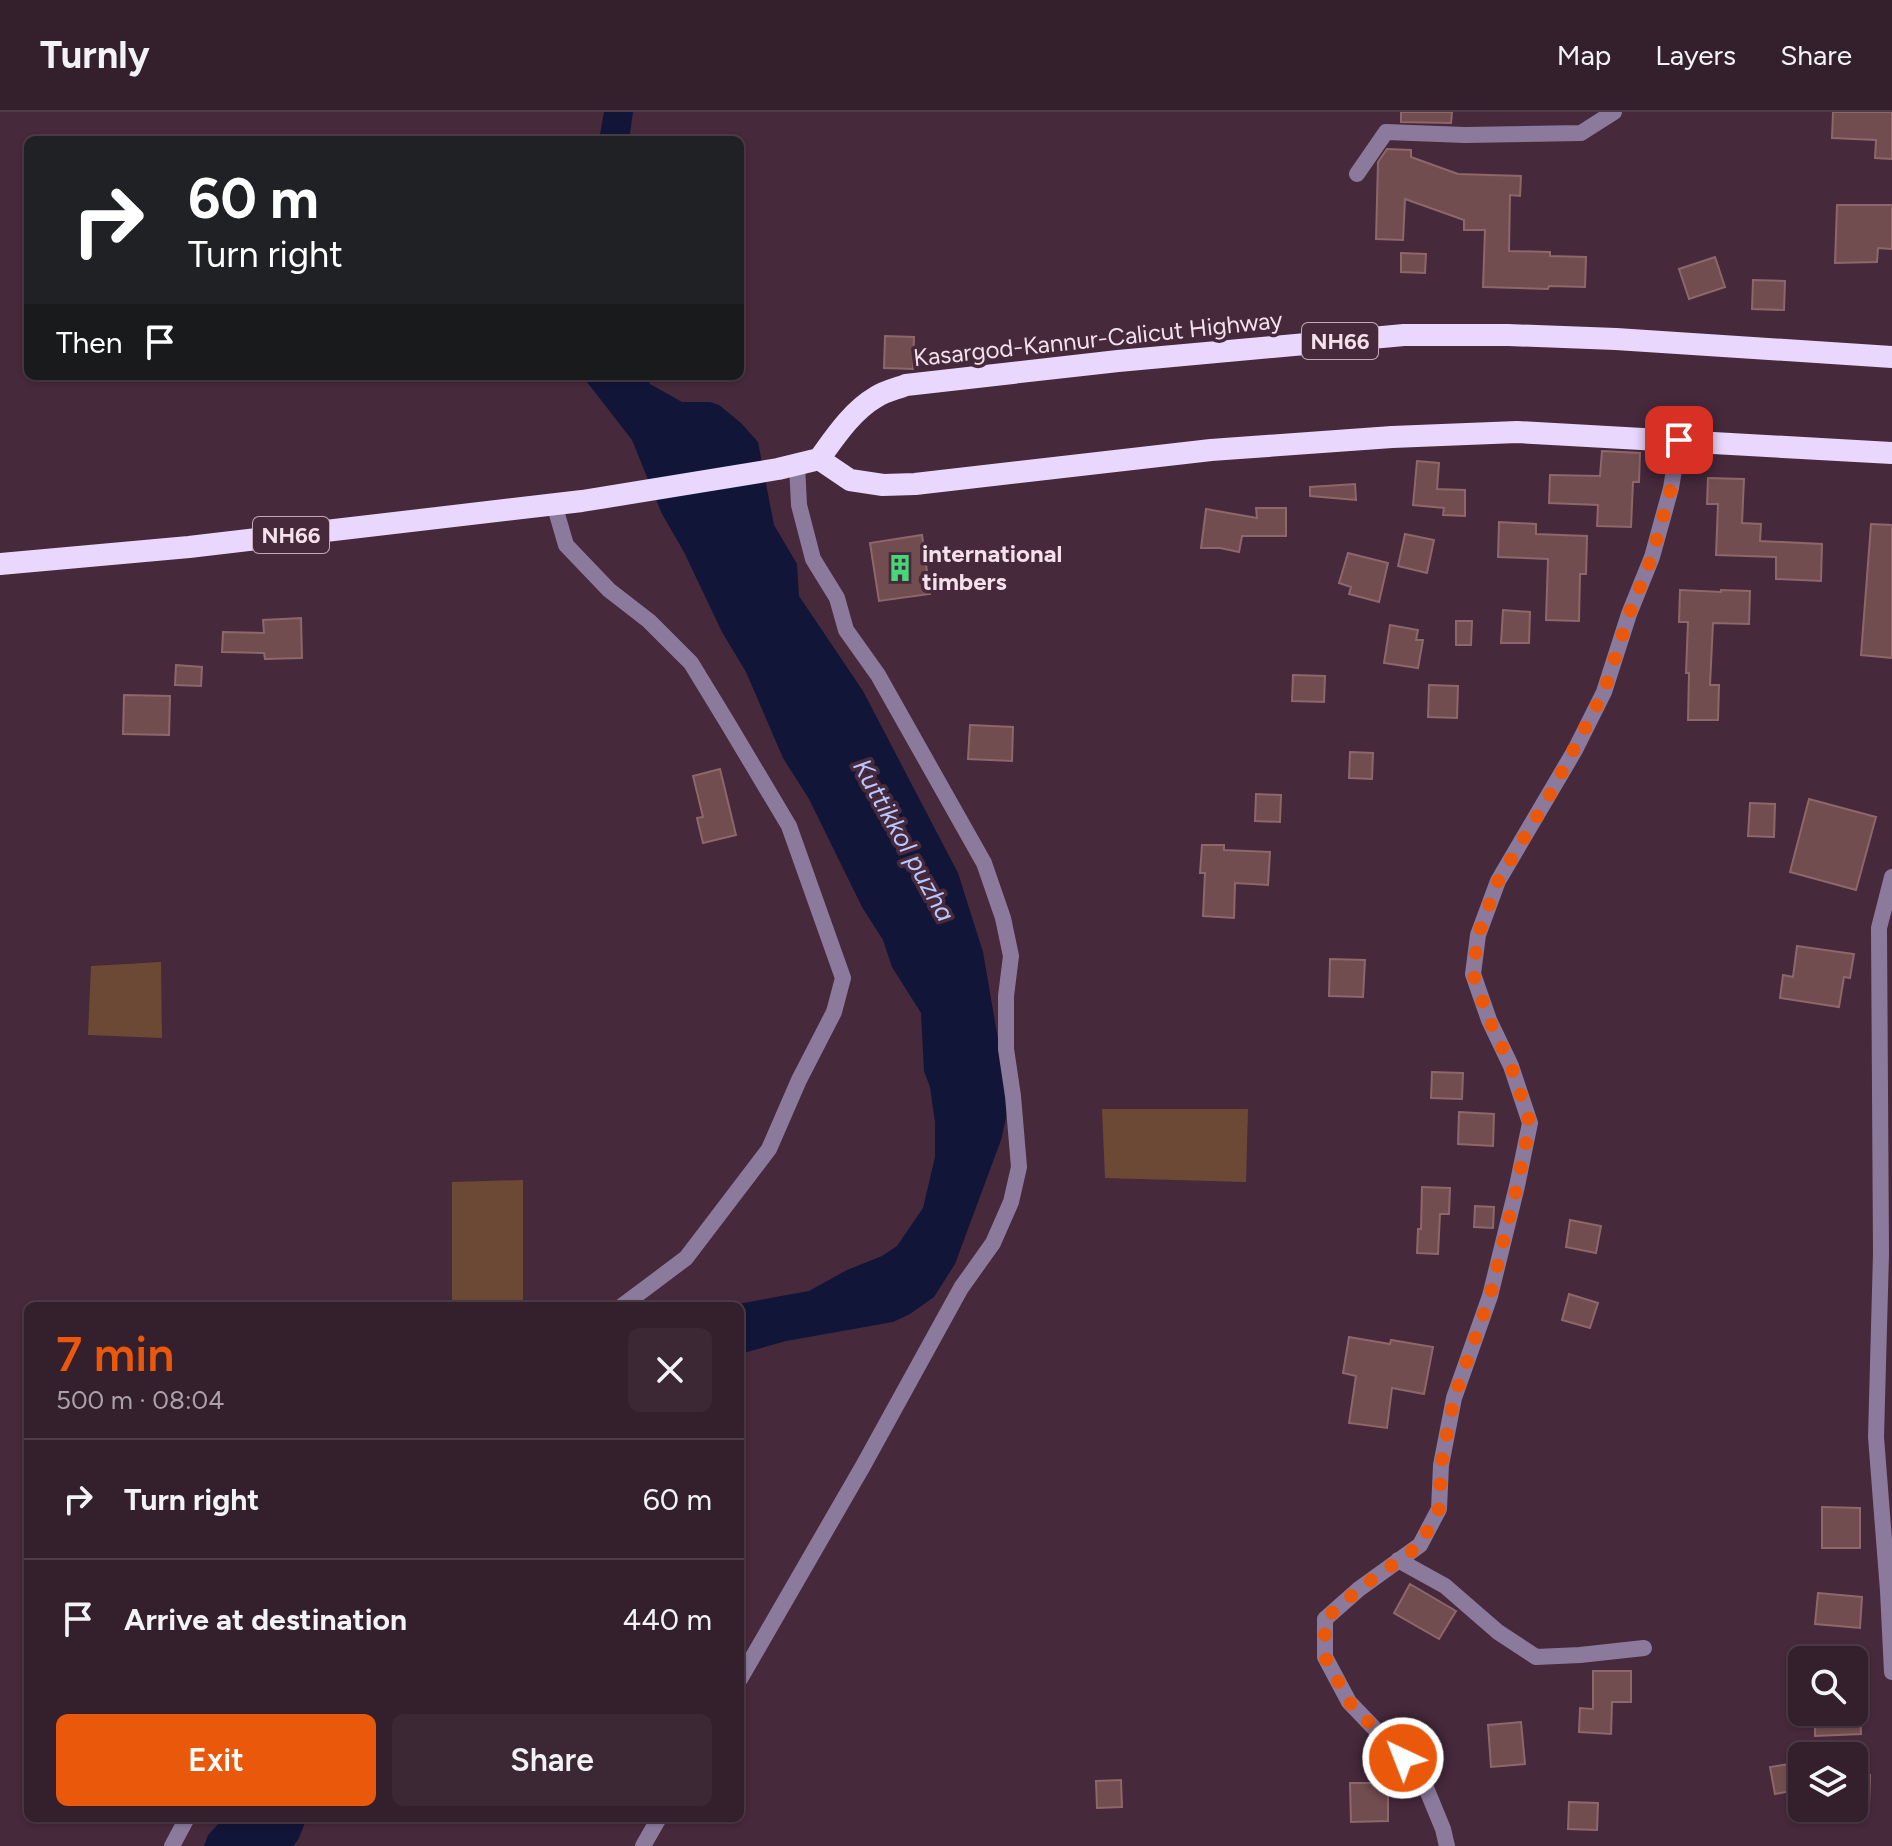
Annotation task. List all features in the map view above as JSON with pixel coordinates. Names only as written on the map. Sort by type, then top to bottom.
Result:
[{"type":"highway","name":"Kasargod-Kannur-Calicut Highway","points":[[819,459],[860,409],[877,396],[906,385],[1118,361],[1404,335],[1616,339],[1892,357]]},
{"type":"highway","points":[[819,459],[850,480],[883,485],[1211,450],[1517,432],[1892,453]]},
{"type":"highway","name":"NH66","points":[[0,564],[189,547],[582,501],[819,459]]},
{"type":"street","points":[[1357,174],[1386,132],[1465,135],[1581,133],[1614,112]]},
{"type":"street","points":[[1447,1846],[1422,1778],[1349,1702],[1325,1657],[1325,1619],[1359,1589],[1420,1545],[1439,1509],[1441,1465],[1454,1398],[1490,1296],[1530,1123],[1511,1066],[1489,1020],[1473,974],[1478,935],[1498,881],[1568,763],[1604,692],[1629,614],[1652,557],[1671,488],[1679,440]]},
{"type":"street","points":[[744,1672],[961,1288],[993,1243],[1011,1202],[1019,1167],[1006,1049],[1006,996],[1011,956],[1003,918],[984,863],[878,675],[846,630],[837,598],[813,559],[787,467]]},
{"type":"street","points":[[554,504],[566,545],[609,590],[649,621],[691,663],[789,826],[843,978],[834,1012],[799,1080],[769,1149],[686,1258],[627,1302]]},
{"type":"street","points":[[1892,877],[1879,928],[1886,1253],[1876,1437],[1890,1591],[1892,1672]]},
{"type":"street","points":[[1398,1560],[1445,1586],[1498,1632],[1536,1657],[1644,1648]]},
{"type":"street","points":[[172,1846],[185,1822]]},
{"type":"street","points":[[643,1846],[657,1822]]},
{"type":"shaded area","points":[[161,962],[162,1038],[88,1035],[91,966]]},
{"type":"shaded area","points":[[1102,1109],[1248,1109],[1246,1182],[1105,1178]]},
{"type":"shaded area","points":[[523,1180],[523,1302],[452,1302],[452,1182]]},
{"type":"water","points":[[604,112],[633,112],[630,136],[600,136]]},
{"type":"water","name":"Kuttikkol puzha","points":[[648,380],[682,402],[719,405],[758,442],[774,525],[797,564],[799,596],[863,691],[958,873],[983,952],[1006,1086],[1007,1113],[1001,1140],[955,1264],[934,1297],[893,1322],[786,1341],[744,1353],[744,1303],[809,1291],[847,1270],[882,1256],[897,1246],[923,1208],[935,1157],[935,1122],[930,1087],[924,1071],[921,1013],[892,967],[883,940],[862,907],[809,799],[783,758],[746,672],[722,632],[662,514],[632,440],[587,382]]},
{"type":"water","points":[[220,1822],[305,1822],[293,1846],[204,1846],[208,1835]]},
{"type":"building","points":[[1401,112],[1452,112],[1451,123],[1401,122]]},
{"type":"building","points":[[1833,112],[1892,112],[1892,159],[1875,158],[1876,140],[1832,138]]},
{"type":"building","points":[[1387,149],[1411,150],[1411,157],[1458,174],[1521,176],[1520,196],[1510,195],[1509,251],[1586,257],[1585,287],[1483,287],[1485,230],[1464,230],[1464,220],[1405,199],[1403,240],[1376,239],[1378,162]]},
{"type":"building","points":[[1837,205],[1892,205],[1892,249],[1878,248],[1877,262],[1835,263]]},
{"type":"building","points":[[1401,253],[1426,254],[1425,273],[1401,272]]},
{"type":"building","points":[[1715,257],[1725,287],[1689,299],[1679,269]]},
{"type":"building","points":[[1753,280],[1785,281],[1784,310],[1752,309]]},
{"type":"building","points":[[885,336],[914,337],[913,369],[884,368]]},
{"type":"building","points":[[1602,451],[1640,453],[1639,482],[1633,482],[1631,527],[1597,526],[1598,505],[1549,503],[1550,475],[1600,476]]},
{"type":"building","points":[[1417,461],[1439,463],[1437,489],[1465,490],[1465,516],[1443,515],[1444,508],[1413,505]]},
{"type":"building","points":[[1708,478],[1744,479],[1742,523],[1761,524],[1760,541],[1822,544],[1821,581],[1776,579],[1776,557],[1716,555],[1718,504],[1707,504]]},
{"type":"building","points":[[1355,484],[1356,500],[1310,496],[1310,487]]},
{"type":"building","points":[[1256,508],[1286,508],[1286,536],[1242,536],[1239,552],[1201,548],[1206,509],[1257,518]]},
{"type":"building","points":[[1499,522],[1536,524],[1536,534],[1587,536],[1586,574],[1580,574],[1579,621],[1546,620],[1548,559],[1498,557]]},
{"type":"building","points":[[1871,524],[1892,525],[1892,658],[1861,655]]},
{"type":"building","points":[[1405,534],[1434,540],[1427,573],[1398,566]]},
{"type":"building","name":"international timbers","points":[[922,535],[930,594],[879,601],[870,543]]},
{"type":"building","points":[[1348,553],[1388,563],[1379,602],[1349,594],[1351,587],[1339,583]]},
{"type":"building","points":[[1680,590],[1750,591],[1749,624],[1713,623],[1710,685],[1719,685],[1718,720],[1688,720],[1688,622],[1679,622]]},
{"type":"building","points":[[1503,610],[1530,612],[1529,643],[1501,643]]},
{"type":"building","points":[[301,618],[302,658],[265,659],[264,653],[222,652],[223,632],[264,633],[263,620]]},
{"type":"building","points":[[1456,621],[1472,621],[1471,645],[1456,645]]},
{"type":"building","points":[[1390,625],[1418,630],[1416,640],[1423,640],[1418,668],[1384,663]]},
{"type":"building","points":[[176,665],[202,667],[201,686],[175,685]]},
{"type":"building","points":[[1293,675],[1325,676],[1324,702],[1292,701]]},
{"type":"building","points":[[1429,685],[1458,686],[1457,718],[1428,717]]},
{"type":"building","points":[[124,695],[170,696],[169,735],[123,734]]},
{"type":"building","points":[[970,725],[1013,727],[1012,761],[968,759]]},
{"type":"building","points":[[1350,752],[1373,753],[1372,779],[1349,778]]},
{"type":"building","points":[[720,769],[736,835],[703,843],[697,818],[703,817],[693,776]]},
{"type":"building","points":[[1256,794],[1281,795],[1280,822],[1255,821]]},
{"type":"building","points":[[1809,799],[1876,817],[1856,890],[1790,872]]},
{"type":"building","points":[[1750,803],[1775,804],[1774,837],[1748,836]]},
{"type":"building","points":[[1202,845],[1224,845],[1224,850],[1270,852],[1268,885],[1235,883],[1234,918],[1203,916],[1205,873],[1200,873]]},
{"type":"building","points":[[1797,946],[1854,954],[1850,978],[1844,977],[1839,1007],[1780,998],[1783,975],[1793,977]]},
{"type":"building","points":[[1330,959],[1365,960],[1363,997],[1329,996]]},
{"type":"building","points":[[1432,1072],[1463,1073],[1462,1099],[1431,1098]]},
{"type":"building","points":[[1459,1112],[1494,1114],[1493,1146],[1458,1144]]},
{"type":"building","points":[[1422,1187],[1450,1188],[1449,1214],[1440,1214],[1438,1254],[1417,1253]]},
{"type":"building","points":[[1475,1206],[1494,1207],[1493,1228],[1474,1227]]},
{"type":"building","points":[[1570,1220],[1601,1226],[1596,1253],[1566,1247]]},
{"type":"building","points":[[1569,1294],[1598,1303],[1590,1328],[1562,1320]]},
{"type":"building","points":[[1349,1337],[1433,1347],[1424,1394],[1392,1388],[1387,1428],[1349,1423],[1356,1376],[1343,1373]]},
{"type":"building","points":[[1822,1507],[1860,1508],[1860,1548],[1822,1548]]},
{"type":"building","points":[[1410,1584],[1456,1611],[1439,1639],[1394,1613]]},
{"type":"building","points":[[1818,1593],[1862,1597],[1860,1628],[1815,1624]]},
{"type":"building","points":[[1593,1671],[1631,1671],[1631,1702],[1612,1702],[1611,1734],[1579,1732],[1580,1708],[1593,1709]]},
{"type":"building","points":[[1521,1722],[1525,1764],[1491,1767],[1488,1725]]},
{"type":"building","points":[[1815,1726],[1861,1726],[1861,1734],[1815,1736]]},
{"type":"building","points":[[1788,1764],[1788,1792],[1775,1794],[1770,1767]]},
{"type":"building","points":[[1868,1775],[1870,1775],[1869,1806]]},
{"type":"building","points":[[1121,1780],[1122,1807],[1097,1808],[1096,1781]]},
{"type":"building","points":[[1350,1783],[1388,1783],[1388,1821],[1351,1822]]},
{"type":"building","points":[[1569,1802],[1598,1803],[1597,1830],[1568,1829]]},
{"type":"place","name":"international timbers","points":[[900,568]]},
{"type":"route","points":[[1403,1758],[1349,1702],[1325,1657],[1325,1619],[1359,1589],[1420,1545],[1439,1509],[1441,1465],[1454,1398],[1490,1296],[1530,1123],[1511,1066],[1489,1020],[1473,974],[1478,935],[1498,881],[1547,800],[1604,692],[1629,614],[1652,557],[1671,488],[1679,440]]}]
